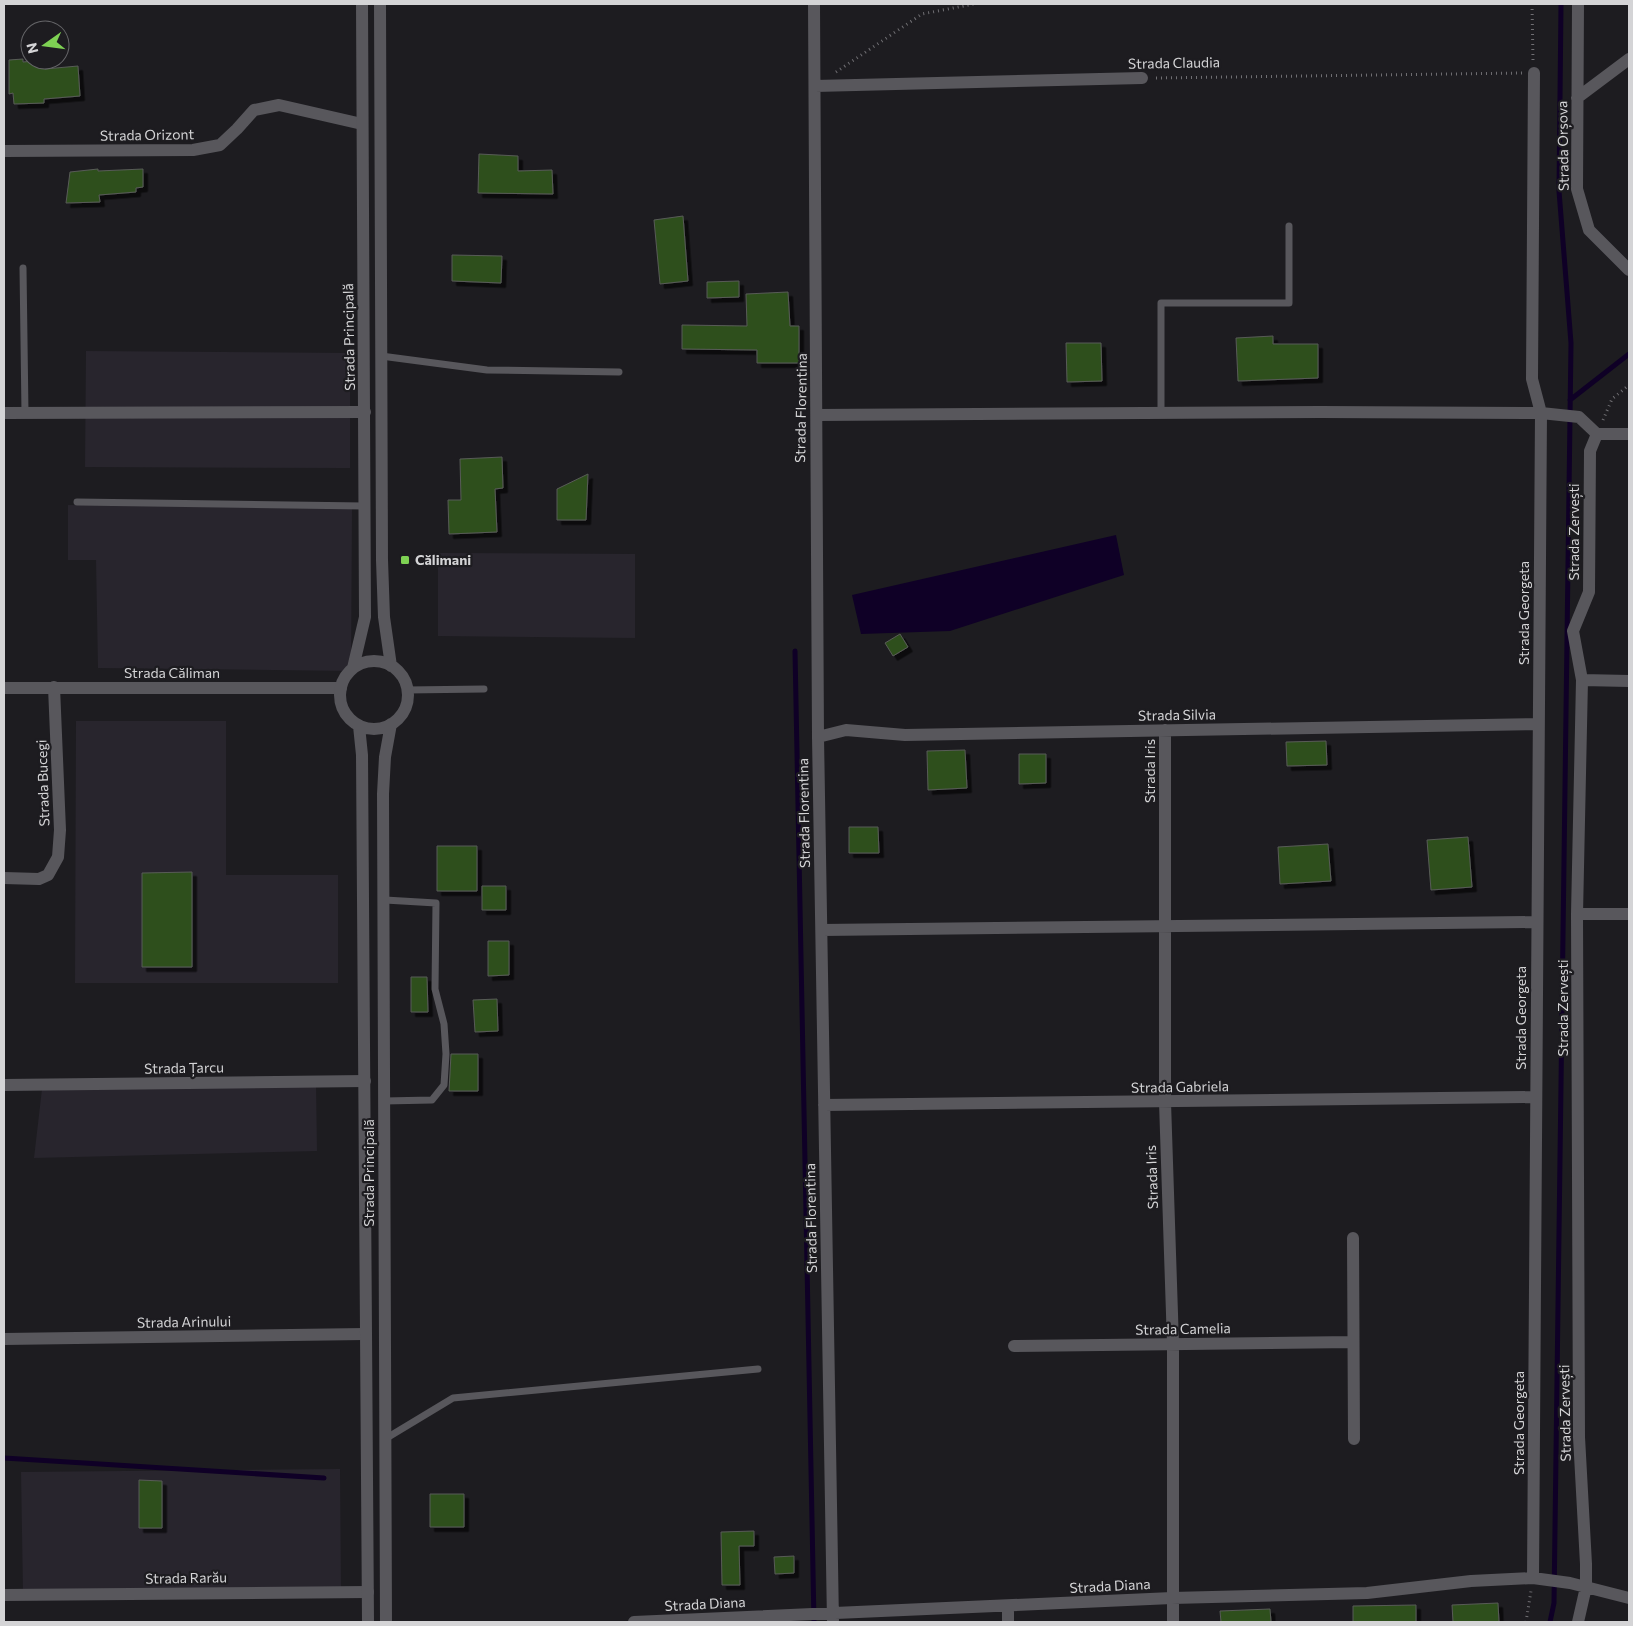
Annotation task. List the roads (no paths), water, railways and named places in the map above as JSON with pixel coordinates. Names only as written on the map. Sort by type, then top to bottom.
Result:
[{"type":"street","name":"Strada Principală","points":[[352,668],[365,617],[362,4]]},
{"type":"street","points":[[380,4],[384,617],[391,666]]},
{"type":"street","name":"Strada Florentina","points":[[814,4],[817,416],[815,465],[830,1617]]},
{"type":"street","name":"Strada Orșova","points":[[1578,4],[1577,189],[1589,230],[1629,270]]},
{"type":"street","points":[[1577,98],[1629,58]]},
{"type":"street","name":"Strada Georgeta","points":[[1534,72],[1532,379],[1541,413],[1536,1097],[1538,1578]]},
{"type":"street","name":"Strada Claudia","points":[[815,86],[1142,78]]},
{"type":"street","name":"Strada Orizont","points":[[4,151],[193,150],[220,145],[238,129],[254,110],[278,105],[362,124]]},
{"type":"street","points":[[4,413],[365,412]]},
{"type":"street","points":[[817,416],[1161,413],[1541,413],[1579,417],[1597,434],[1629,434]]},
{"type":"street","name":"Strada Zervești","points":[[1578,1622],[1586,1587],[1586,1522],[1579,1437],[1577,914],[1582,680],[1574,631],[1589,592],[1590,451],[1597,434]]},
{"type":"street","points":[[375,661],[391,666],[402,676],[407,690],[404,709],[391,724],[375,729],[359,726],[345,714],[340,697],[340,688],[347,674],[359,664],[375,661]]},
{"type":"street","points":[[1582,680],[1629,681]]},
{"type":"street","name":"Strada Bucegi","points":[[4,878],[39,879],[48,875],[58,856],[60,830],[54,687]]},
{"type":"street","name":"Strada Căliman","points":[[4,688],[340,688]]},
{"type":"street","name":"Strada Principală","points":[[386,1622],[383,794],[385,757],[391,724]]},
{"type":"street","name":"Strada Silvia","points":[[818,737],[846,730],[905,735],[1538,724]]},
{"type":"street","name":"Strada Principală","points":[[359,726],[362,755],[368,1622]]},
{"type":"street","name":"Strada Iris","points":[[1165,730],[1165,1102],[1173,1344],[1173,1622]]},
{"type":"street","points":[[1577,914],[1629,914]]},
{"type":"street","points":[[822,930],[1537,922]]},
{"type":"street","name":"Strada Țarcu","points":[[4,1085],[365,1081]]},
{"type":"street","name":"Strada Gabriela","points":[[824,1105],[1536,1097]]},
{"type":"street","points":[[1353,1238],[1354,1439]]},
{"type":"street","name":"Strada Arinului","points":[[4,1339],[366,1334]]},
{"type":"street","name":"Strada Camelia","points":[[1014,1346],[1353,1342]]},
{"type":"street","name":"Strada Diana","points":[[634,1622],[830,1617],[1172,1598],[1367,1592],[1471,1581],[1538,1578],[1570,1583],[1629,1598]]},
{"type":"street","name":"Strada Rarău","points":[[4,1595],[368,1592]]},
{"type":"street","points":[[1008,1606],[1008,1622]]},
{"type":"lane","points":[[1161,413],[1161,303],[1289,303],[1289,226]]},
{"type":"lane","points":[[23,268],[25,413]]},
{"type":"lane","points":[[381,356],[487,370],[619,372]]},
{"type":"lane","points":[[77,502],[364,506]]},
{"type":"lane","points":[[407,690],[484,689]]},
{"type":"lane","points":[[384,900],[436,903],[435,989],[444,1024],[446,1054],[444,1084],[432,1100],[384,1101]]},
{"type":"lane","points":[[385,1439],[453,1398],[758,1369]]},
{"type":"waterway","points":[[1550,1622],[1554,1603],[1571,343],[1559,191],[1561,4]]},
{"type":"waterway","points":[[1570,400],[1629,354]]},
{"type":"waterway","points":[[795,651],[814,1622]]},
{"type":"waterway","points":[[4,1458],[324,1478]]},
{"type":"place","name":"Călimani","points":[[405,560]]}]
